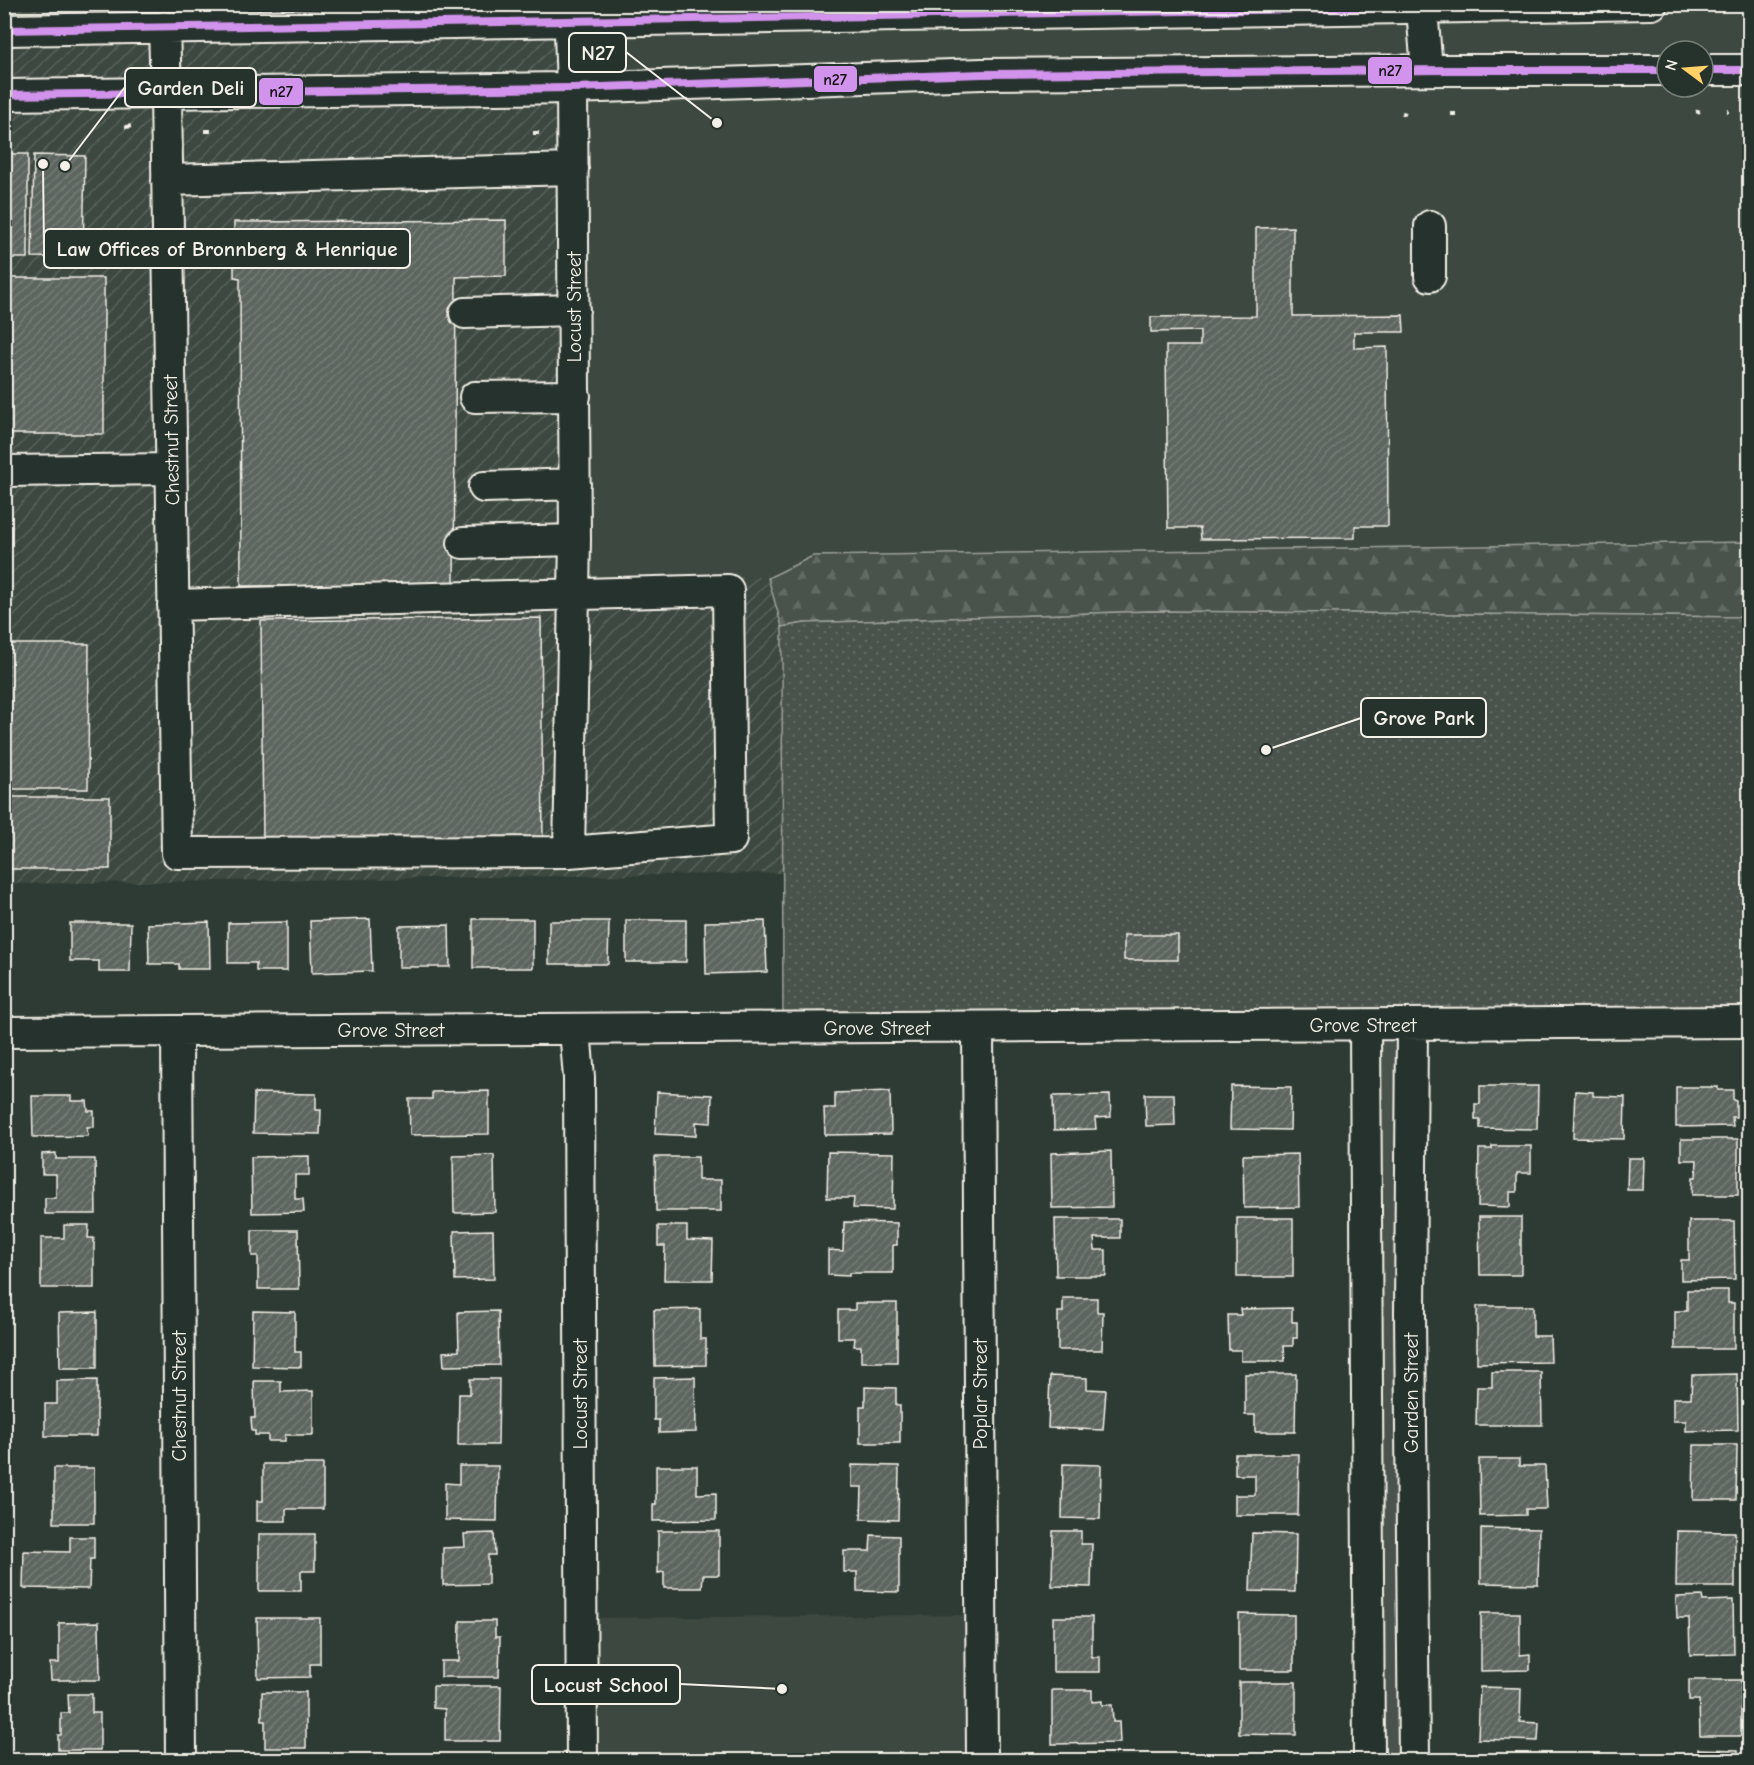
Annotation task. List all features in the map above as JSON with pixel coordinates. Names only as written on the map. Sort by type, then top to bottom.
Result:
[{"type":"street","points":[[4,30],[234,15],[1422,9],[1652,4]]},
{"type":"street","points":[[1422,9],[1427,70]]},
{"type":"street","name":"Locust Street","points":[[569,12],[572,88],[575,484],[569,852]]},
{"type":"street","name":"Chestnut Street","points":[[144,20],[166,93],[177,853],[569,852]]},
{"type":"street","points":[[4,95],[572,88],[982,74],[1655,70]]},
{"type":"street","points":[[1715,70],[1749,70]]},
{"type":"street","points":[[167,180],[573,169]]},
{"type":"street","points":[[1430,226],[1430,276]]},
{"type":"street","points":[[465,313],[574,310]]},
{"type":"street","points":[[475,397],[574,396]]},
{"type":"street","points":[[4,471],[171,469]]},
{"type":"street","points":[[484,487],[575,484]]},
{"type":"street","points":[[463,543],[575,540]]},
{"type":"street","points":[[173,604],[728,590],[731,839],[569,852]]},
{"type":"street","name":"Grove Street","points":[[4,1032],[1749,1022]]},
{"type":"street","points":[[1365,1025],[1370,1761]]},
{"type":"street","name":"Garden Street","points":[[1412,1025],[1410,1313],[1414,1761]]},
{"type":"street","name":"Poplar Street","points":[[978,1028],[982,1761]]},
{"type":"street","name":"Locust Street","points":[[575,1029],[579,1077],[582,1761]]},
{"type":"street","name":"Chestnut Street","points":[[177,1031],[181,1761]]},
{"type":"path","points":[[1450,114],[1456,114]]},
{"type":"path","points":[[125,127],[133,126]]},
{"type":"path","points":[[205,131],[211,131]]},
{"type":"path","points":[[533,133],[539,133]]},
{"type":"shaded area","points":[[1749,4],[1750,11],[567,27],[591,578],[768,577],[782,627],[783,873],[5,884],[4,5]]},
{"type":"shaded area","points":[[1749,11],[1749,542],[813,556],[768,577],[591,578],[567,27]]},
{"type":"shaded area","points":[[973,1615],[974,1760],[590,1760],[589,1618]]},
{"type":"green space","points":[[1749,542],[1750,617],[1150,611],[805,623],[782,627],[768,578],[813,556]]},
{"type":"green space","points":[[1150,611],[1749,617],[1749,1022],[783,1025],[782,627],[805,623]]},
{"type":"green space","points":[[1408,1029],[1411,1760],[1374,1760],[1369,1030]]},
{"type":"building","points":[[4,154],[28,154],[28,258],[4,258]]},
{"type":"building","points":[[34,155],[85,156],[83,258],[32,257]]},
{"type":"building","points":[[506,220],[506,276],[456,277],[454,585],[241,586],[240,278],[234,277],[234,222]]},
{"type":"building","points":[[1293,227],[1293,316],[1403,315],[1404,332],[1354,332],[1354,348],[1387,347],[1388,526],[1355,526],[1355,538],[1201,539],[1200,528],[1168,528],[1166,346],[1200,346],[1200,331],[1151,332],[1151,317],[1256,316],[1256,228]]},
{"type":"building","points":[[4,278],[104,278],[104,434],[4,434]]},
{"type":"building","points":[[541,618],[543,841],[263,844],[261,621]]},
{"type":"building","points":[[4,644],[89,644],[88,789],[4,789]]},
{"type":"building","points":[[4,797],[110,797],[110,869],[4,869]]},
{"type":"building","points":[[370,919],[372,971],[312,973],[310,921]]},
{"type":"building","points":[[473,919],[533,919],[533,968],[473,968]]},
{"type":"building","points":[[626,920],[686,920],[686,962],[626,962]]},
{"type":"building","points":[[549,921],[609,921],[608,964],[549,964]]},
{"type":"building","points":[[765,921],[767,972],[706,974],[705,922]]},
{"type":"building","points":[[209,922],[210,969],[179,969],[179,964],[149,964],[148,924]]},
{"type":"building","points":[[287,922],[287,971],[256,971],[256,963],[228,963],[228,923]]},
{"type":"building","points":[[70,923],[131,923],[130,972],[99,972],[99,961],[70,961]]},
{"type":"building","points":[[449,925],[450,967],[399,967],[399,926]]},
{"type":"building","points":[[1124,935],[1178,935],[1178,960],[1124,960]]},
{"type":"building","points":[[1231,1086],[1291,1087],[1290,1130],[1230,1129]]},
{"type":"building","points":[[1480,1086],[1538,1086],[1537,1129],[1480,1128],[1480,1120],[1475,1120],[1475,1104],[1480,1104]]},
{"type":"building","points":[[1676,1087],[1718,1087],[1718,1090],[1733,1090],[1736,1117],[1732,1117],[1733,1126],[1676,1127]]},
{"type":"building","points":[[489,1091],[489,1134],[410,1135],[409,1099],[432,1099],[432,1092]]},
{"type":"building","points":[[890,1091],[891,1134],[825,1135],[824,1108],[835,1108],[835,1093]]},
{"type":"building","points":[[1575,1091],[1593,1092],[1593,1096],[1625,1097],[1624,1139],[1573,1138]]},
{"type":"building","points":[[657,1092],[712,1095],[711,1123],[696,1122],[696,1136],[655,1134]]},
{"type":"building","points":[[254,1093],[316,1094],[316,1110],[321,1110],[320,1134],[253,1133]]},
{"type":"building","points":[[1145,1094],[1174,1094],[1175,1125],[1146,1126]]},
{"type":"building","points":[[1110,1095],[1111,1117],[1095,1118],[1096,1129],[1054,1130],[1053,1096]]},
{"type":"building","points":[[32,1096],[71,1096],[71,1101],[87,1101],[88,1111],[94,1111],[94,1127],[87,1127],[88,1136],[33,1137]]},
{"type":"building","points":[[1681,1139],[1738,1139],[1738,1195],[1692,1195],[1697,1160],[1681,1160]]},
{"type":"building","points":[[1492,1146],[1531,1146],[1531,1173],[1517,1173],[1517,1192],[1510,1192],[1510,1207],[1478,1206],[1479,1149],[1492,1149]]},
{"type":"building","points":[[1111,1151],[1112,1207],[1052,1208],[1051,1153]]},
{"type":"building","points":[[828,1152],[894,1153],[893,1209],[853,1208],[854,1198],[827,1198]]},
{"type":"building","points":[[56,1153],[56,1159],[95,1159],[96,1214],[45,1214],[45,1198],[56,1198],[56,1174],[42,1174],[42,1154]]},
{"type":"building","points":[[1298,1154],[1299,1207],[1244,1208],[1243,1155]]},
{"type":"building","points":[[494,1155],[495,1212],[454,1213],[453,1156]]},
{"type":"building","points":[[309,1156],[309,1175],[295,1175],[295,1199],[303,1199],[304,1212],[252,1213],[251,1157]]},
{"type":"building","points":[[655,1157],[698,1157],[698,1180],[721,1180],[721,1211],[656,1211]]},
{"type":"building","points":[[1628,1158],[1644,1158],[1643,1190],[1627,1190]]},
{"type":"building","points":[[1479,1217],[1521,1217],[1521,1275],[1480,1275]]},
{"type":"building","points":[[1237,1218],[1293,1218],[1293,1277],[1237,1277]]},
{"type":"building","points":[[1055,1219],[1120,1219],[1120,1238],[1094,1238],[1095,1250],[1106,1250],[1106,1276],[1056,1276]]},
{"type":"building","points":[[1689,1221],[1734,1221],[1735,1279],[1681,1280],[1681,1260],[1689,1260]]},
{"type":"building","points":[[844,1222],[897,1223],[897,1245],[893,1245],[893,1273],[828,1275],[828,1250],[843,1251]]},
{"type":"building","points":[[64,1225],[89,1225],[88,1238],[94,1238],[94,1288],[41,1288],[41,1238],[64,1238]]},
{"type":"building","points":[[658,1226],[687,1226],[687,1240],[713,1241],[712,1280],[664,1280],[665,1246],[658,1246]]},
{"type":"building","points":[[252,1230],[298,1230],[299,1289],[258,1289],[258,1256],[252,1256]]},
{"type":"building","points":[[493,1230],[494,1279],[455,1280],[454,1231]]},
{"type":"building","points":[[1687,1290],[1728,1290],[1728,1303],[1734,1303],[1734,1349],[1675,1349],[1675,1311],[1687,1311]]},
{"type":"building","points":[[1063,1298],[1097,1298],[1097,1312],[1103,1312],[1102,1350],[1058,1350],[1058,1312],[1063,1312]]},
{"type":"building","points":[[855,1303],[897,1303],[897,1362],[861,1362],[861,1346],[854,1346],[855,1338],[838,1338],[838,1310],[855,1310]]},
{"type":"building","points":[[1477,1306],[1533,1306],[1533,1336],[1550,1336],[1551,1362],[1477,1363]]},
{"type":"building","points":[[1292,1308],[1292,1322],[1297,1322],[1297,1338],[1293,1338],[1293,1346],[1284,1346],[1285,1361],[1241,1361],[1241,1350],[1229,1350],[1228,1315],[1241,1315],[1240,1309]]},
{"type":"building","points":[[700,1309],[700,1339],[706,1339],[706,1365],[655,1366],[654,1310]]},
{"type":"building","points":[[253,1311],[295,1312],[295,1352],[301,1352],[301,1367],[252,1366]]},
{"type":"building","points":[[498,1311],[499,1365],[444,1366],[443,1352],[459,1351],[458,1312]]},
{"type":"building","points":[[97,1312],[97,1368],[60,1368],[59,1313]]},
{"type":"building","points":[[1492,1372],[1541,1372],[1542,1425],[1476,1425],[1477,1387],[1492,1387]]},
{"type":"building","points":[[1245,1374],[1296,1374],[1295,1432],[1255,1432],[1255,1415],[1245,1415]]},
{"type":"building","points":[[1737,1374],[1738,1430],[1686,1431],[1686,1421],[1673,1421],[1673,1398],[1691,1398],[1692,1375]]},
{"type":"building","points":[[1050,1376],[1087,1378],[1087,1389],[1106,1390],[1103,1430],[1048,1428]]},
{"type":"building","points":[[695,1377],[696,1432],[659,1433],[659,1420],[654,1420],[654,1378]]},
{"type":"building","points":[[470,1379],[499,1379],[498,1445],[458,1445],[459,1394],[470,1394]]},
{"type":"building","points":[[97,1380],[97,1436],[45,1436],[45,1404],[57,1404],[57,1381]]},
{"type":"building","points":[[254,1381],[281,1381],[281,1392],[313,1391],[313,1435],[285,1435],[285,1441],[268,1441],[268,1435],[255,1435],[255,1431],[252,1431],[251,1418],[255,1418]]},
{"type":"building","points":[[865,1387],[896,1388],[896,1405],[900,1405],[900,1443],[860,1443],[860,1406],[865,1406]]},
{"type":"building","points":[[1694,1445],[1737,1445],[1736,1500],[1693,1500]]},
{"type":"building","points":[[1235,1454],[1299,1454],[1298,1515],[1235,1515],[1235,1495],[1255,1495],[1255,1475],[1235,1475]]},
{"type":"building","points":[[1479,1459],[1519,1459],[1519,1466],[1545,1466],[1547,1509],[1526,1509],[1526,1515],[1480,1516]]},
{"type":"building","points":[[263,1464],[323,1464],[323,1509],[286,1509],[286,1521],[257,1521],[257,1501],[263,1501]]},
{"type":"building","points":[[1063,1464],[1101,1465],[1100,1519],[1062,1518]]},
{"type":"building","points":[[852,1465],[899,1466],[898,1520],[861,1519],[862,1487],[852,1487]]},
{"type":"building","points":[[459,1466],[498,1466],[497,1521],[445,1520],[445,1483],[459,1484]]},
{"type":"building","points":[[656,1466],[697,1466],[697,1494],[716,1493],[716,1520],[653,1521],[653,1504],[656,1504]]},
{"type":"building","points":[[54,1468],[94,1468],[94,1523],[54,1523]]},
{"type":"building","points":[[1481,1528],[1539,1529],[1538,1584],[1481,1583]]},
{"type":"building","points":[[658,1531],[719,1531],[719,1575],[703,1575],[702,1588],[664,1588],[664,1572],[658,1573]]},
{"type":"building","points":[[1053,1531],[1081,1531],[1081,1544],[1092,1544],[1091,1587],[1052,1586]]},
{"type":"building","points":[[1677,1531],[1735,1532],[1735,1587],[1676,1587]]},
{"type":"building","points":[[494,1533],[495,1555],[488,1555],[488,1584],[443,1585],[443,1548],[465,1547],[464,1534]]},
{"type":"building","points":[[1252,1533],[1296,1534],[1295,1592],[1250,1591]]},
{"type":"building","points":[[259,1534],[315,1534],[315,1571],[301,1571],[301,1591],[259,1591]]},
{"type":"building","points":[[871,1535],[899,1536],[899,1592],[857,1591],[857,1572],[844,1572],[844,1551],[870,1551]]},
{"type":"building","points":[[70,1537],[94,1537],[94,1559],[90,1559],[89,1589],[23,1588],[24,1551],[70,1552]]},
{"type":"building","points":[[1702,1596],[1703,1601],[1733,1600],[1734,1654],[1690,1655],[1689,1618],[1677,1618],[1676,1597]]},
{"type":"building","points":[[1481,1613],[1520,1613],[1520,1655],[1530,1654],[1530,1670],[1481,1671]]},
{"type":"building","points":[[1239,1614],[1294,1615],[1294,1670],[1239,1670]]},
{"type":"building","points":[[1053,1617],[1092,1617],[1092,1657],[1100,1657],[1100,1672],[1053,1672]]},
{"type":"building","points":[[257,1618],[320,1618],[320,1664],[310,1664],[310,1677],[258,1678]]},
{"type":"building","points":[[460,1621],[495,1621],[495,1637],[500,1637],[499,1677],[441,1677],[441,1661],[459,1661]]},
{"type":"building","points":[[99,1622],[100,1680],[51,1680],[50,1663],[59,1663],[59,1623]]},
{"type":"building","points":[[1689,1680],[1741,1680],[1741,1736],[1700,1736],[1699,1700],[1689,1700]]},
{"type":"building","points":[[1239,1682],[1296,1682],[1296,1735],[1239,1734]]},
{"type":"building","points":[[433,1686],[501,1686],[500,1741],[445,1741],[445,1709],[433,1708]]},
{"type":"building","points":[[1480,1687],[1521,1688],[1520,1722],[1539,1723],[1538,1741],[1478,1739]]},
{"type":"building","points":[[1052,1690],[1092,1690],[1092,1702],[1102,1701],[1102,1705],[1112,1705],[1113,1722],[1119,1722],[1120,1743],[1052,1744]]},
{"type":"building","points":[[262,1692],[306,1692],[306,1748],[265,1748]]},
{"type":"building","points":[[68,1694],[92,1694],[92,1713],[100,1713],[100,1750],[58,1750],[61,1713],[69,1713]]},
{"type":"building","points":[[1698,1749],[1738,1750],[1738,1760],[1698,1760]]},
{"type":"transit line","name":"n27","points":[[4,30],[1620,4]]},
{"type":"transit line","name":"n27","points":[[4,95],[572,88],[982,74],[1655,70]]},
{"type":"transit line","name":"n27","points":[[1715,70],[1750,70]]},
{"type":"place","name":"N27","points":[[717,123]]},
{"type":"place","name":"Law Offices of Bronnberg & Henrique","points":[[43,164]]},
{"type":"place","name":"Garden Deli","points":[[65,166]]},
{"type":"place","name":"Grove Park","points":[[1266,750]]},
{"type":"place","name":"Locust School","points":[[782,1689]]}]
